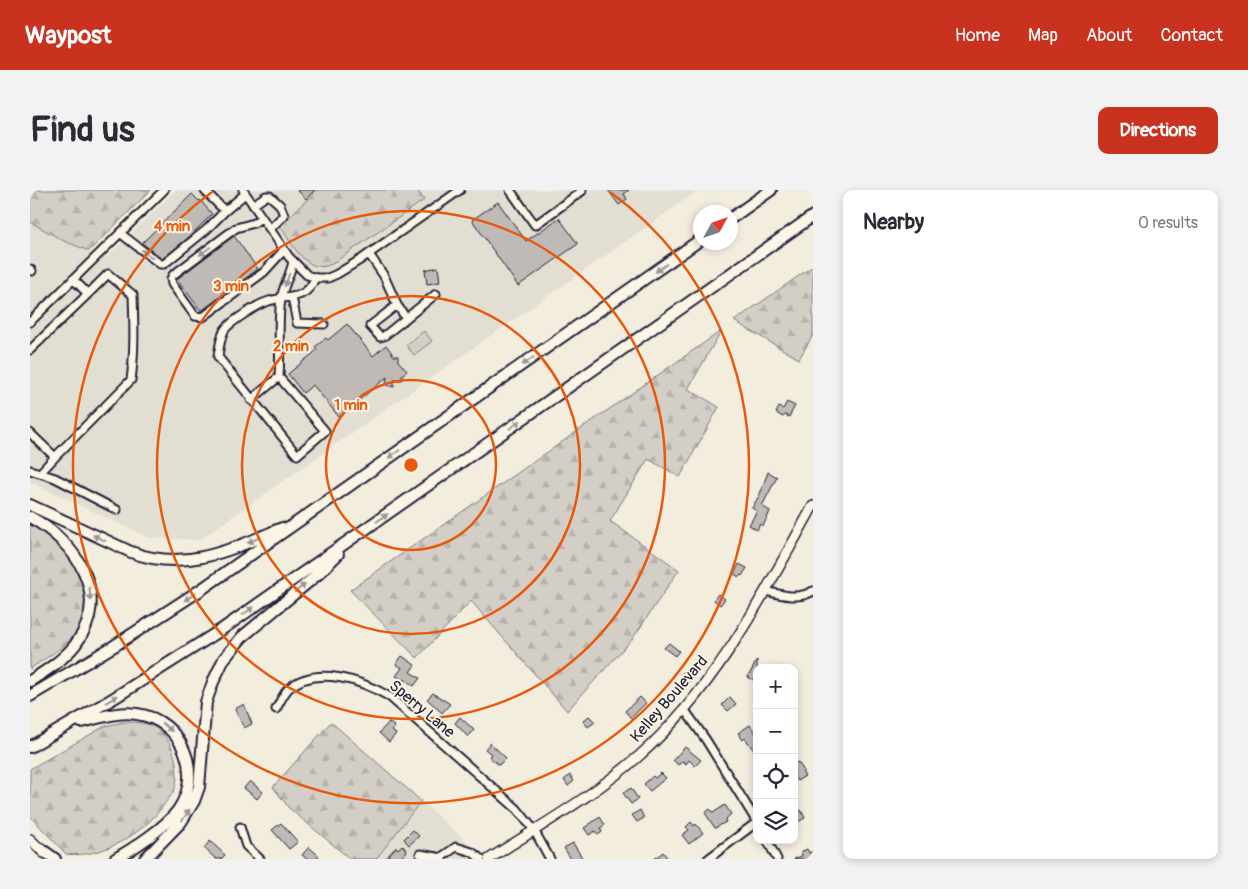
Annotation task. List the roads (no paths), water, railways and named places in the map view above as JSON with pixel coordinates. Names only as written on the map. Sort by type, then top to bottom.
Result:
[{"type":"highway","points":[[738,213],[772,190]]},
{"type":"highway","points":[[30,747],[207,639],[813,216]]},
{"type":"highway","points":[[30,696],[149,624],[693,245]]},
{"type":"highway","points":[[30,505],[131,552],[168,561],[191,560],[213,555],[299,521]]},
{"type":"highway","points":[[30,517],[50,529],[71,551],[86,575],[91,597],[88,620],[76,644],[60,660],[30,681]]},
{"type":"highway","points":[[144,859],[182,822],[194,801],[199,782],[206,702],[224,659],[242,637],[318,574],[358,534]]},
{"type":"highway","points":[[70,724],[117,714],[141,714],[151,717],[166,726],[174,733],[182,745],[189,770],[188,786],[184,800],[170,819],[121,859]]},
{"type":"highway","points":[[115,859],[134,848]]},
{"type":"highway","points":[[40,849],[55,859]]},
{"type":"main road","name":"Kelley Boulevard","points":[[489,859],[614,776],[640,755],[684,709],[730,649],[812,510]]},
{"type":"main road","points":[[30,839],[50,859]]},
{"type":"street","points":[[30,322],[164,190]]},
{"type":"street","points":[[120,233],[160,264],[164,264],[206,230],[244,192],[293,262],[315,278],[328,278],[369,254],[460,190]]},
{"type":"street","points":[[510,190],[535,225],[581,190]]},
{"type":"street","points":[[206,191],[225,211]]},
{"type":"street","points":[[253,204],[266,196],[270,196],[280,205],[284,215],[270,229]]},
{"type":"street","points":[[262,217],[254,223],[230,232],[173,275],[171,279],[172,284],[195,316],[203,317],[264,272],[284,250]]},
{"type":"street","points":[[369,254],[384,276],[397,305],[406,318]]},
{"type":"street","points":[[251,400],[279,377],[281,358],[279,347],[281,299],[293,262]]},
{"type":"street","points":[[30,350],[108,274],[133,295],[134,332],[131,380],[40,473]]},
{"type":"street","points":[[279,377],[325,431],[297,455],[218,358],[225,329],[260,304],[292,297],[308,290],[315,278]]},
{"type":"street","points":[[73,279],[88,294]]},
{"type":"street","points":[[397,305],[370,326],[377,335],[383,337],[436,294]]},
{"type":"street","points":[[292,297],[297,323],[324,324]]},
{"type":"street","points":[[30,433],[55,458]]},
{"type":"street","points":[[30,470],[55,478],[117,510]]},
{"type":"street","points":[[765,591],[780,595],[798,596],[808,594],[813,590]]},
{"type":"street","name":"Sperry Lane","points":[[276,709],[290,688],[306,680],[321,677],[337,677],[355,680],[374,688],[390,697],[517,809],[534,830],[550,859]]},
{"type":"street","points":[[684,709],[706,740],[753,816]]},
{"type":"street","points":[[708,859],[753,825]]},
{"type":"street","points":[[240,827],[246,846],[260,859]]},
{"type":"street","points":[[769,844],[777,859]]},
{"type":"street","points":[[420,854],[442,859],[442,856],[456,847],[472,852],[481,859]]}]
